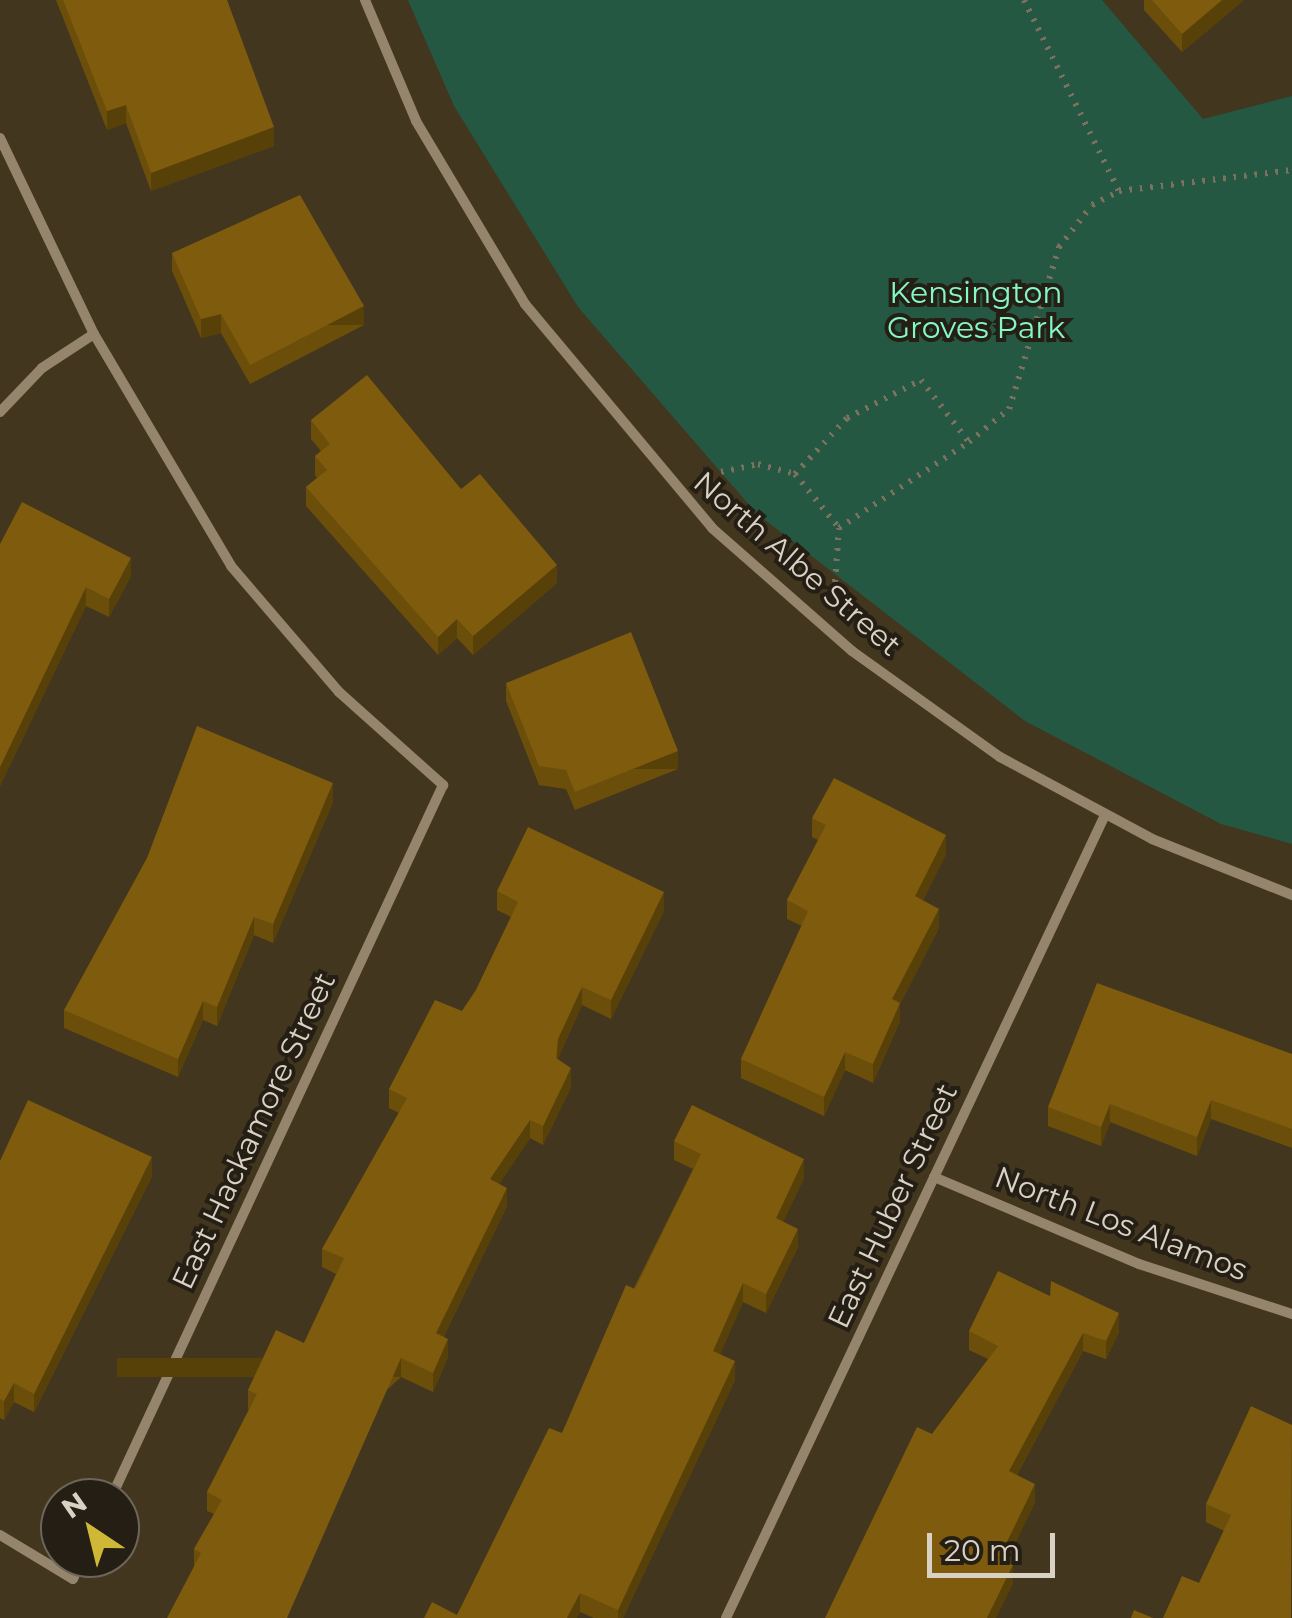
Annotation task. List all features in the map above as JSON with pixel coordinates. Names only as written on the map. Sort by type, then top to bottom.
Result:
[{"type":"street","name":"North Albe Street","points":[[365,0],[416,120],[486,244],[663,477],[756,570],[900,688],[1105,815],[1292,895]]},
{"type":"street","points":[[0,138],[94,334],[42,368],[0,412]]},
{"type":"street","name":"East Hackamore Street","points":[[94,334],[232,566],[339,692],[443,785],[119,1478]]},
{"type":"street","name":"East Huber Street","points":[[726,1618],[1105,815]]},
{"type":"street","name":"North Los Alamos","points":[[934,1176],[1139,1264],[1292,1314]]},
{"type":"street","points":[[0,1535],[40,1559]]},
{"type":"path","points":[[1024,0],[1119,191]]},
{"type":"path","points":[[838,528],[969,442],[1009,409],[1066,234],[1119,191],[1292,170]]},
{"type":"path","points":[[795,474],[847,418],[922,380],[969,442]]},
{"type":"path","points":[[720,472],[758,464],[795,474],[838,528],[835,582]]},
{"type":"green space","name":"Kensington Groves Park","points":[[408,0],[1102,0],[1203,119],[1292,96],[1292,844],[1221,824],[1025,721],[757,514],[578,307],[454,106]]},
{"type":"building","points":[[63,0],[227,0],[274,127],[151,173],[126,105],[107,111]]},
{"type":"building","points":[[1152,0],[1222,0],[1182,34]]},
{"type":"building","points":[[300,195],[364,306],[250,365],[221,314],[201,319],[172,253]]},
{"type":"building","points":[[367,375],[461,489],[480,474],[557,565],[473,636],[457,619],[438,637],[306,487],[327,470],[315,456],[330,444],[311,420]]},
{"type":"building","points":[[22,502],[131,558],[109,599],[86,587],[0,767],[0,544]]},
{"type":"building","points":[[631,632],[678,751],[575,792],[566,770],[539,766],[506,683]]},
{"type":"building","points":[[197,726],[333,783],[273,924],[254,917],[217,1007],[203,1001],[178,1059],[64,1010],[147,858]]},
{"type":"building","points":[[834,778],[946,835],[915,896],[939,909],[892,999],[900,1003],[873,1064],[845,1052],[824,1097],[741,1059],[808,911],[787,900],[826,825],[812,818]]},
{"type":"building","points":[[528,827],[664,892],[611,1000],[582,987],[558,1039],[556,1058],[571,1068],[543,1126],[530,1120],[490,1179],[507,1188],[436,1333],[448,1339],[433,1373],[401,1358],[287,1618],[167,1618],[201,1553],[194,1549],[222,1500],[207,1492],[257,1394],[248,1390],[276,1330],[304,1343],[344,1258],[322,1249],[407,1098],[389,1089],[435,1000],[462,1011],[518,902],[497,891]]},
{"type":"building","points":[[1097,983],[1292,1054],[1292,1129],[1211,1100],[1197,1137],[1110,1104],[1101,1127],[1048,1107]]},
{"type":"building","points":[[28,1100],[152,1157],[34,1394],[14,1383],[4,1401],[0,1399],[0,1161]]},
{"type":"building","points":[[692,1105],[804,1159],[776,1218],[798,1229],[766,1294],[743,1283],[713,1351],[735,1361],[618,1610],[580,1593],[567,1618],[424,1618],[432,1602],[457,1615],[549,1428],[562,1433],[626,1285],[635,1289],[701,1154],[674,1141]]},
{"type":"building","points":[[998,1271],[1050,1296],[1051,1281],[1119,1313],[1106,1341],[1083,1333],[1009,1471],[1035,1484],[999,1558],[1013,1565],[987,1618],[825,1618],[917,1427],[932,1434],[998,1346],[969,1331]]},
{"type":"building","points":[[1251,1406],[1292,1425],[1291,1618],[1163,1618],[1182,1576],[1199,1583],[1231,1515],[1206,1504]]},
{"type":"building","points":[[1134,1610],[1153,1618],[1131,1618]]}]
